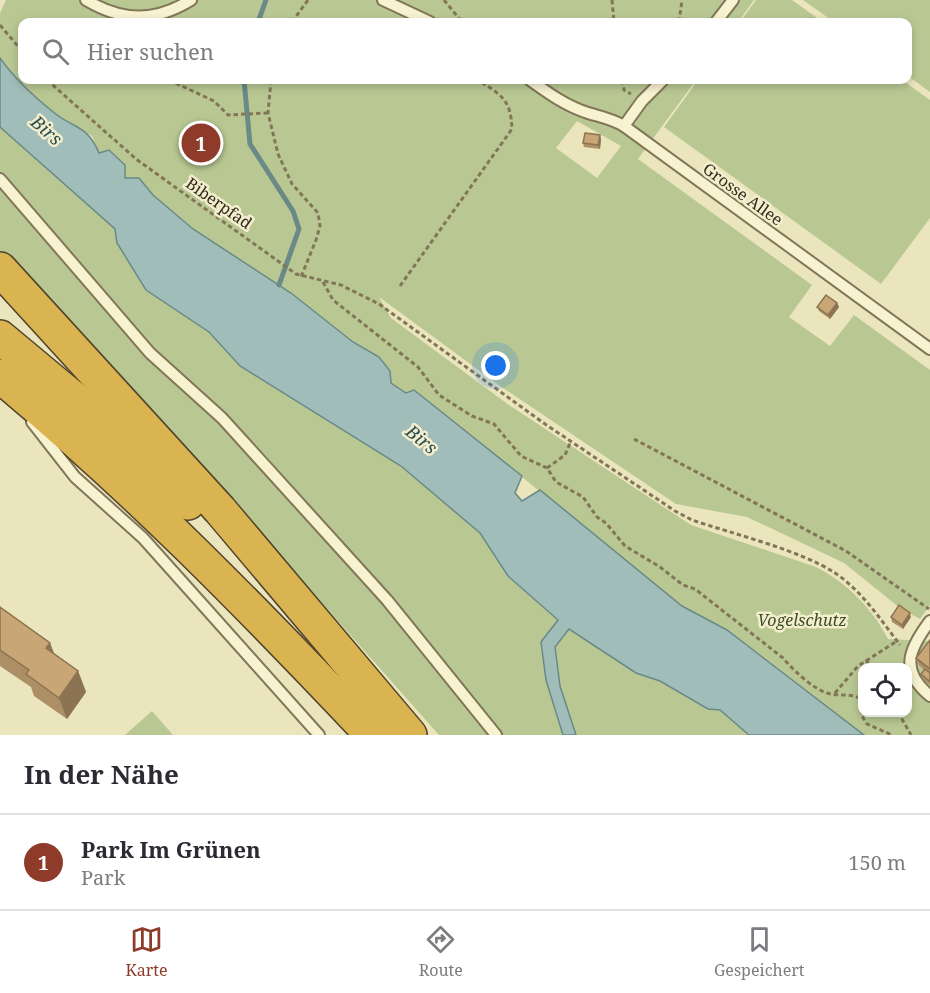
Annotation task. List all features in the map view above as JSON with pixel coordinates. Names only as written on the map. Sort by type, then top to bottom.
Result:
[{"type":"highway","points":[[0,269],[220,510],[409,735]]},
{"type":"highway","points":[[0,337],[84,407],[227,541],[316,633],[409,735]]},
{"type":"highway","points":[[0,376],[58,424],[183,539],[372,735]]},
{"type":"lane","points":[[86,0],[120,14],[151,18],[173,11],[191,0]]},
{"type":"lane","points":[[383,0],[421,18]]},
{"type":"lane","points":[[719,18],[733,0]]},
{"type":"lane","name":"Grosse Allee","points":[[536,84],[560,101],[588,113],[608,117],[624,126],[930,349]]},
{"type":"lane","points":[[624,126],[642,101],[659,84]]},
{"type":"lane","points":[[0,179],[150,353],[222,418],[387,600],[496,735]]},
{"type":"lane","points":[[0,382],[75,477],[143,538],[318,735]]},
{"type":"lane","points":[[930,621],[916,640],[909,658],[913,678],[930,696]]},
{"type":"path","points":[[295,18],[308,0]]},
{"type":"path","points":[[444,0],[459,18]]},
{"type":"path","points":[[612,0],[614,18]]},
{"type":"path","points":[[680,18],[682,0]]},
{"type":"path","points":[[0,26],[18,46]]},
{"type":"path","name":"Biberpfad","points":[[52,84],[136,159],[280,260],[296,274],[360,292],[572,441],[692,520],[818,563],[837,574],[866,601],[909,658]]},
{"type":"path","points":[[178,84],[214,101],[228,115],[268,113]]},
{"type":"path","points":[[271,84],[268,113],[278,154],[292,184],[318,213],[320,226],[301,277]]},
{"type":"path","points":[[400,286],[512,129],[511,110],[503,97],[484,84]]},
{"type":"path","points":[[623,84],[624,90],[642,101]]},
{"type":"path","points":[[323,282],[333,300],[418,367],[439,395],[472,416],[494,424],[521,456],[548,468],[556,482],[583,497],[597,517],[606,523],[625,546],[660,567],[683,585],[695,589],[783,658],[793,670],[827,693],[858,696]]},
{"type":"path","points":[[634,439],[846,551],[930,610]]},
{"type":"path","points":[[548,468],[565,455],[572,441]]},
{"type":"path","points":[[835,693],[858,666],[897,641]]},
{"type":"path","points":[[863,717],[867,724],[892,735]]},
{"type":"path","points":[[901,717],[911,735]]},
{"type":"green space","points":[[6,0],[754,0],[741,18],[18,18],[18,81],[0,58],[0,13]]},
{"type":"green space","points":[[756,0],[792,0],[817,18],[743,18]]},
{"type":"green space","points":[[803,0],[930,0],[930,92],[912,79],[912,18],[828,18]]},
{"type":"green space","name":"Vogelschutz","points":[[21,84],[693,84],[638,159],[812,285],[789,317],[830,346],[854,315],[930,370],[930,605],[920,619],[900,608],[844,563],[747,517],[676,504],[503,388],[379,297],[391,318],[509,405],[691,525],[816,567],[838,580],[858,597],[875,617],[888,639],[930,641],[930,735],[864,735],[727,630],[682,606],[414,390],[406,393],[391,383],[379,357],[353,342],[291,293],[193,229],[153,195],[139,178],[125,178],[99,153],[92,136],[54,113]],"holes":[[[577,121],[621,146],[597,178],[556,148]]]},
{"type":"green space","points":[[695,84],[908,84],[930,100],[930,218],[881,284],[664,127]]},
{"type":"green space","points":[[0,127],[115,229],[117,243],[146,290],[209,332],[240,366],[401,466],[480,533],[508,576],[636,673],[660,681],[708,709],[720,709],[749,735],[439,735],[219,487],[0,250]]},
{"type":"green space","points":[[152,711],[173,735],[125,735]]},
{"type":"water","name":"Birs","points":[[0,58],[18,80],[18,84],[22,84],[60,117],[90,137],[99,153],[109,150],[125,165],[125,178],[139,178],[153,195],[193,229],[291,293],[353,342],[379,357],[390,371],[391,383],[406,393],[414,390],[522,476],[515,493],[522,501],[540,490],[682,606],[727,630],[864,735],[749,735],[720,710],[708,709],[660,681],[636,673],[569,629],[555,647],[560,686],[576,735],[563,735],[546,680],[541,642],[558,620],[508,576],[480,533],[401,466],[240,366],[209,332],[146,290],[117,243],[115,229],[0,127]]},
{"type":"building","points":[[585,133],[600,135],[598,145],[583,143]]},
{"type":"building","points":[[826,295],[837,303],[828,315],[817,307]]},
{"type":"building","points":[[899,605],[910,613],[902,625],[891,617]]},
{"type":"building","points":[[0,607],[50,643],[46,648],[78,671],[59,698],[26,674],[29,670],[0,650]]},
{"type":"building","points":[[930,640],[930,669],[916,658]]},
{"type":"building","points":[[925,669],[930,673],[929,681],[921,674]]},
{"type":"waterway","points":[[259,18],[266,0]]},
{"type":"waterway","points":[[244,84],[250,144],[293,211],[299,229],[279,285]]},
{"type":"place","name":"Park Im Grünen","points":[[201,143]]}]
